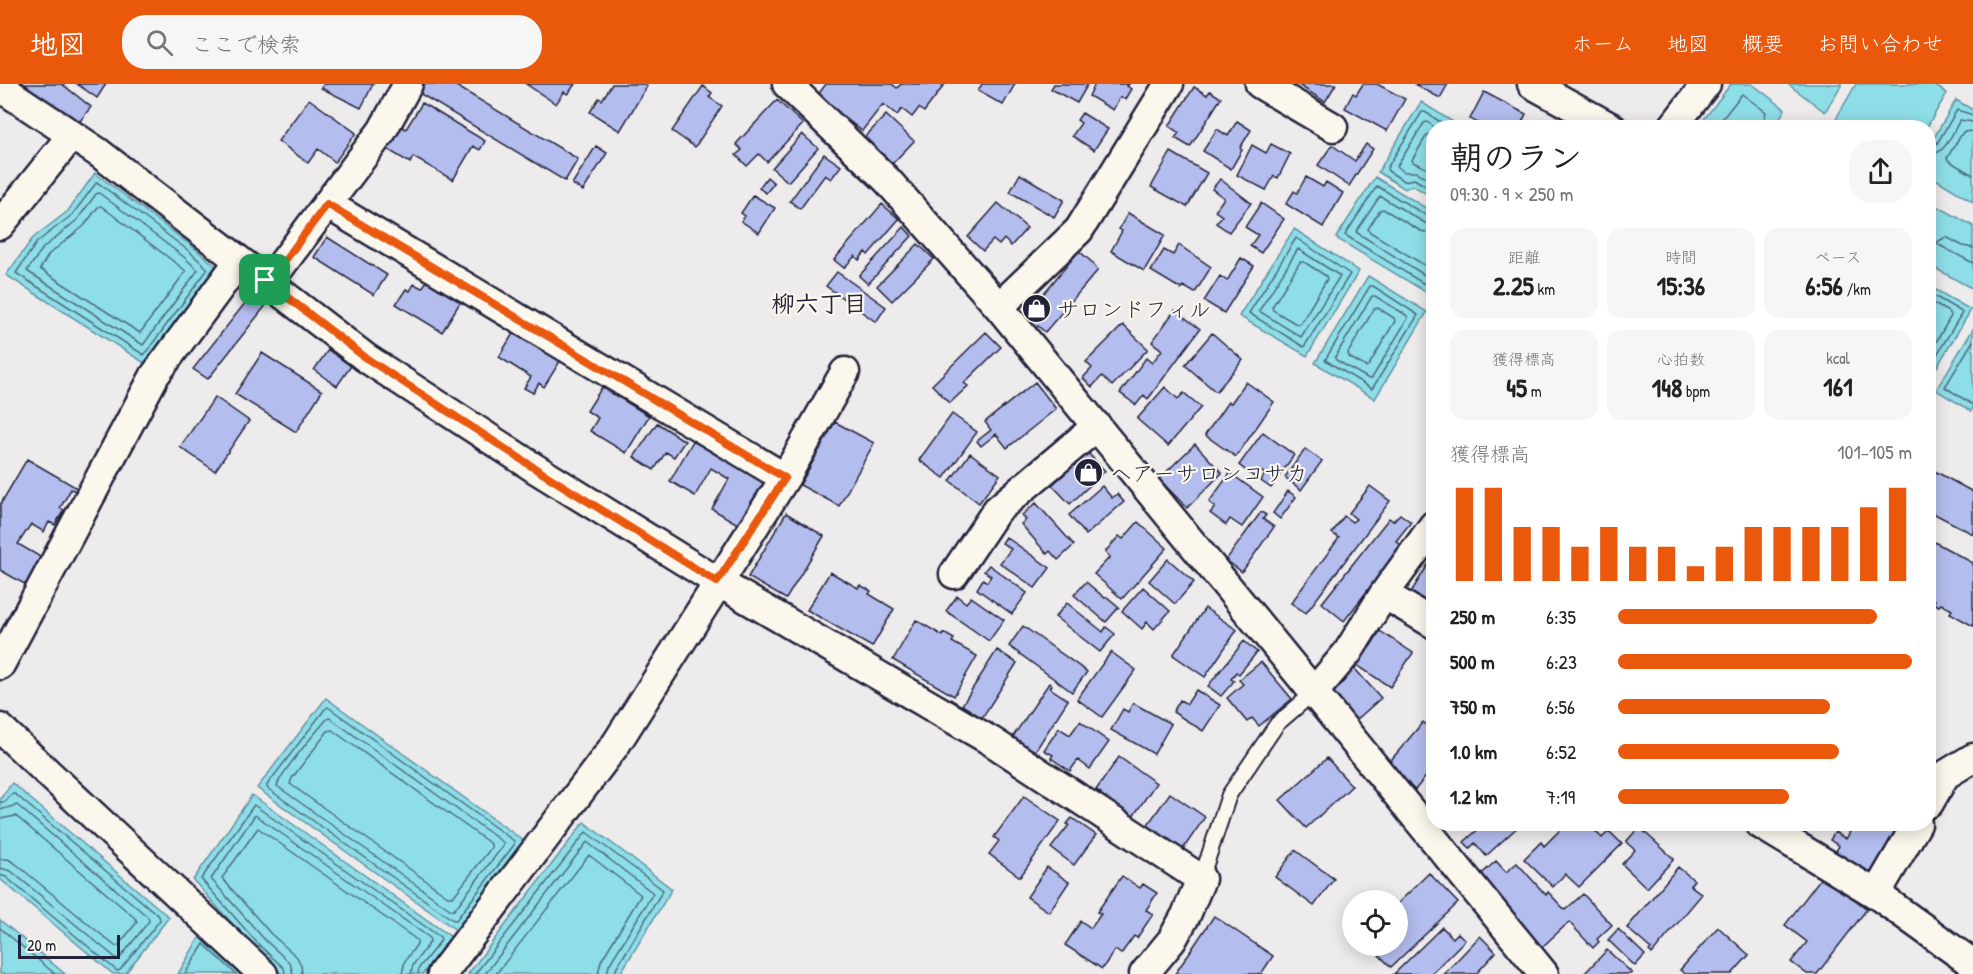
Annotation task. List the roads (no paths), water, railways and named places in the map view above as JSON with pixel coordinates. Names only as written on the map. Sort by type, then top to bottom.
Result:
[{"type":"street","points":[[265,280],[280,267],[382,131],[408,84]]},
{"type":"street","points":[[787,84],[887,180],[999,307],[1426,830]]},
{"type":"street","points":[[999,307],[1079,230],[1168,84]]},
{"type":"street","points":[[1260,84],[1333,127]]},
{"type":"street","points":[[1532,84],[1597,120]]},
{"type":"street","points":[[1678,120],[1706,84]]},
{"type":"street","points":[[0,87],[99,153],[366,358],[536,469],[717,582],[991,741],[1201,879],[1186,915],[1172,940],[1144,974]]},
{"type":"street","points":[[0,225],[72,135]]},
{"type":"street","points":[[327,204],[785,478]]},
{"type":"street","points":[[0,665],[155,375],[239,261]]},
{"type":"street","points":[[442,974],[616,744],[785,478],[845,372]]},
{"type":"street","points":[[954,574],[997,510],[1097,426]]},
{"type":"street","points":[[1313,693],[1348,652],[1384,594],[1426,536]]},
{"type":"street","points":[[1384,594],[1426,619]]},
{"type":"street","points":[[0,728],[263,974]]},
{"type":"street","points":[[1936,791],[1945,775],[1973,758]]},
{"type":"street","points":[[1426,831],[1544,974]]},
{"type":"street","points":[[1772,831],[1876,894],[1973,964]]},
{"type":"street","points":[[1876,894],[1913,831]]},
{"type":"lane","points":[[1201,879],[1229,795],[1277,724],[1313,693]]},
{"type":"water","points":[[1731,84],[1752,84],[1785,109],[1779,120],[1703,120]]},
{"type":"water","points":[[1788,84],[1842,84],[1825,112]]},
{"type":"water","points":[[1856,84],[1932,84],[1947,93],[1931,120],[1836,119]]},
{"type":"water","points":[[1956,100],[1973,110],[1973,202],[1936,179],[1936,134]]},
{"type":"water","points":[[1421,102],[1450,120],[1426,120],[1426,193],[1412,185],[1405,189],[1378,172]]},
{"type":"water","points":[[95,173],[218,268],[146,364],[6,275],[33,238],[68,211]]},
{"type":"water","points":[[1375,177],[1426,208],[1426,292],[1336,238]]},
{"type":"water","points":[[1939,207],[1973,226],[1973,289],[1936,269],[1936,212]]},
{"type":"water","points":[[1294,229],[1359,271],[1307,356],[1239,316]]},
{"type":"water","points":[[1368,276],[1426,311],[1375,399],[1315,363]]},
{"type":"water","points":[[1936,290],[1971,310],[1936,368]]},
{"type":"water","points":[[1973,329],[1973,408],[1971,411],[1936,390]]},
{"type":"water","points":[[326,698],[524,841],[456,930],[257,788]]},
{"type":"water","points":[[12,783],[169,917],[125,974],[113,974],[0,879],[0,799]]},
{"type":"water","points":[[252,795],[451,937],[423,974],[282,974],[256,950],[193,880]]},
{"type":"water","points":[[584,822],[672,889],[620,974],[468,974]]},
{"type":"water","points":[[0,920],[65,974],[0,974]]},
{"type":"water","points":[[202,933],[245,974],[178,974]]},
{"type":"place","name":"サロンドフィル","points":[[1036,309]]},
{"type":"place","name":"ヘアーサロンコサカ","points":[[1089,473]]},
{"type":"district","name":"柳六丁目","points":[[819,303]]}]
